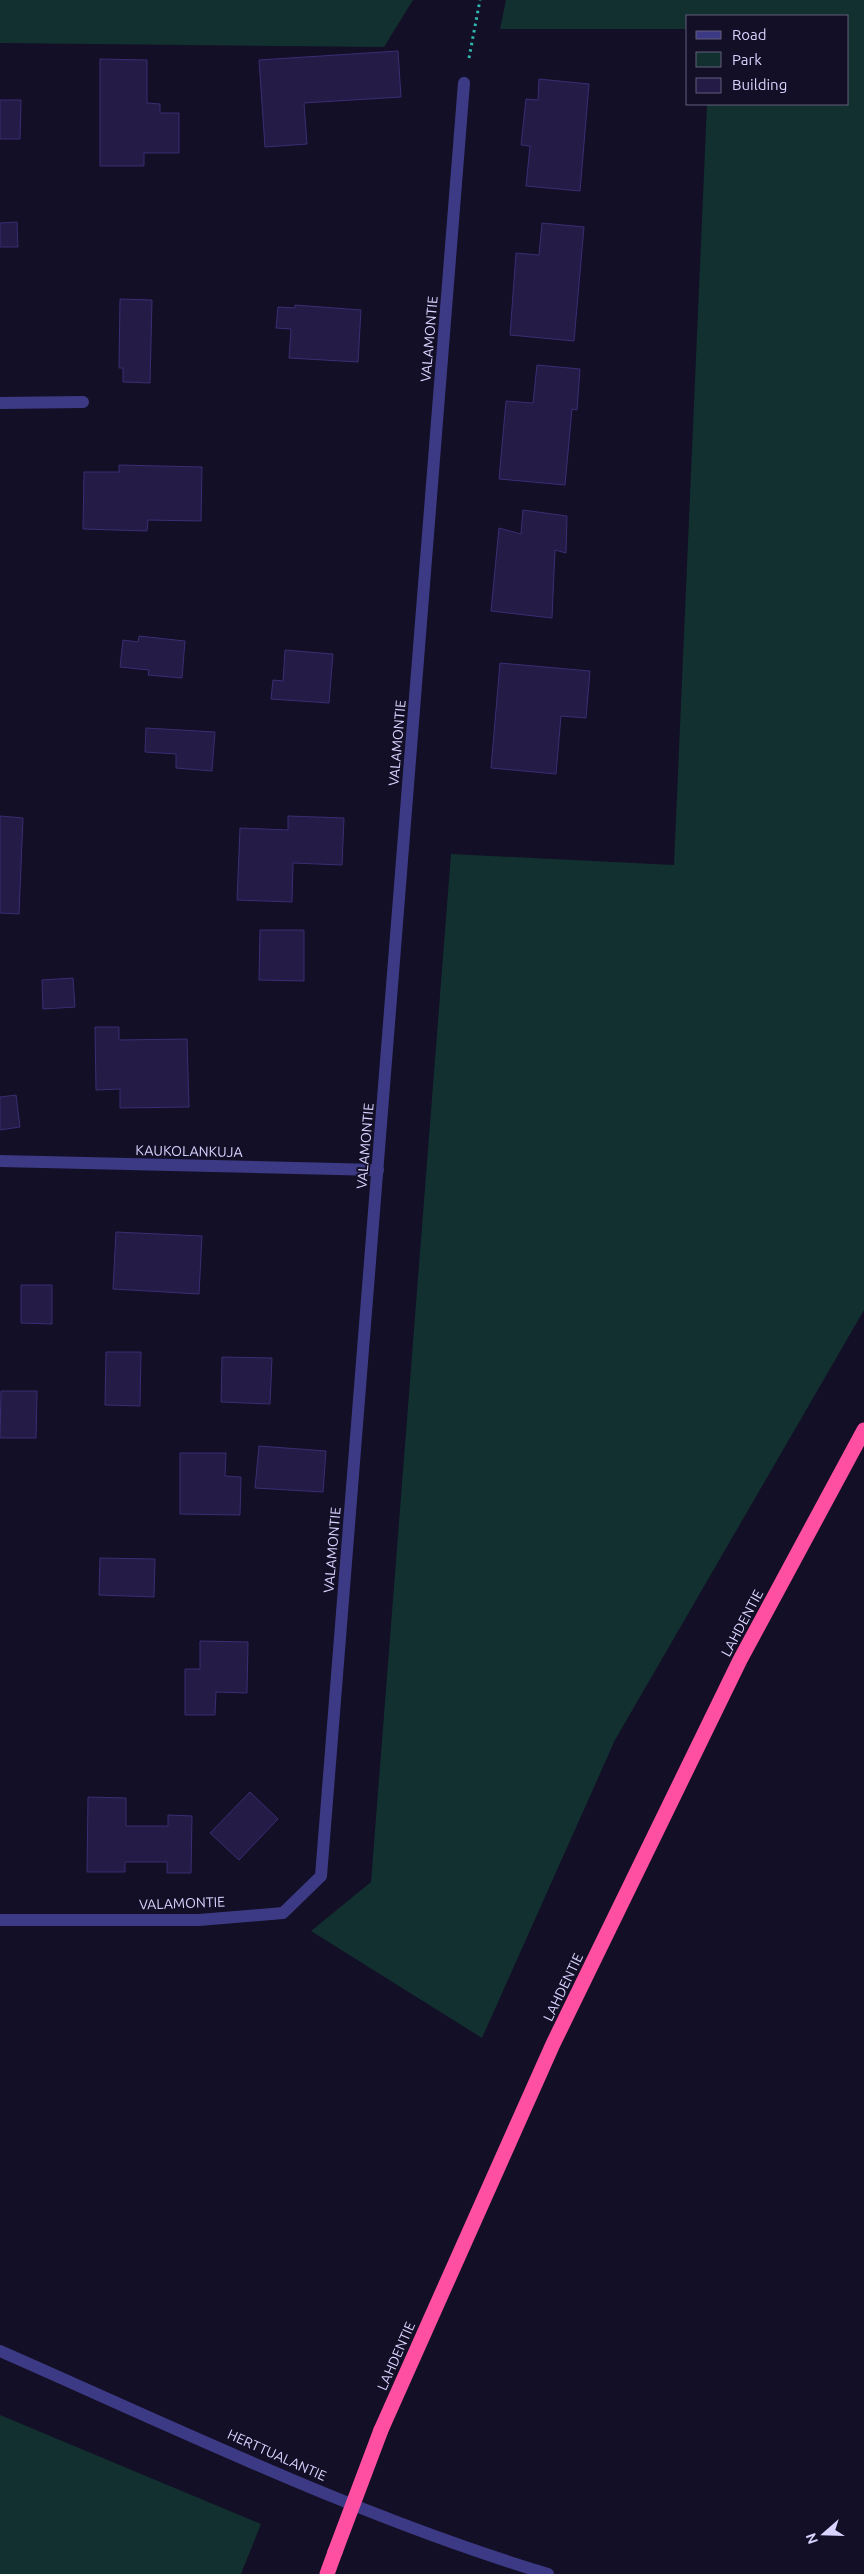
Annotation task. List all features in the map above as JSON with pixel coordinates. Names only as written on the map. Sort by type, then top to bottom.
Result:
[{"type":"highway","name":"LAHDENTIE","points":[[327,2574],[381,2430],[553,2044],[740,1660],[864,1430]]},
{"type":"street","name":"VALAMONTIE","points":[[0,1920],[198,1920],[283,1913],[321,1876],[464,83]]},
{"type":"street","points":[[0,403],[83,402]]},
{"type":"street","name":"KAUKOLANKUJA","points":[[0,1161],[378,1170]]},
{"type":"street","name":"HERTTUALANTIE","points":[[0,2351],[387,2518],[470,2550],[548,2574]]},
{"type":"path","points":[[464,83],[480,0]]},
{"type":"green space","points":[[0,0],[413,0],[384,47],[0,43]]},
{"type":"green space","points":[[506,0],[864,0],[864,1310],[615,1740],[482,2038],[311,1931],[371,1882],[451,854],[674,865],[707,105],[849,105],[849,15],[686,15],[686,29],[500,29]]},
{"type":"green space","points":[[0,2415],[261,2524],[241,2574],[0,2574]]},
{"type":"building","points":[[398,51],[401,97],[304,103],[307,144],[265,147],[259,60]]},
{"type":"building","points":[[100,59],[147,60],[147,103],[160,104],[160,113],[179,113],[179,153],[144,153],[144,166],[100,166]]},
{"type":"building","points":[[539,79],[589,84],[580,191],[526,186],[530,146],[521,145],[526,99],[538,100]]},
{"type":"building","points":[[0,100],[21,100],[20,139],[0,139]]},
{"type":"building","points":[[17,222],[18,247],[0,247],[0,223]]},
{"type":"building","points":[[542,223],[584,227],[574,341],[510,335],[516,253],[539,255]]},
{"type":"building","points":[[120,299],[152,300],[150,383],[123,382],[123,368],[119,368]]},
{"type":"building","points":[[295,305],[361,310],[358,362],[289,358],[291,329],[276,328],[278,307],[295,308]]},
{"type":"building","points":[[537,365],[580,369],[577,410],[572,409],[565,485],[499,479],[506,401],[533,403]]},
{"type":"building","points":[[119,465],[202,467],[201,521],[148,520],[147,531],[83,529],[84,472],[119,472]]},
{"type":"building","points":[[523,510],[567,516],[566,553],[555,550],[552,618],[491,611],[499,528],[521,534]]},
{"type":"building","points":[[139,636],[185,641],[182,678],[148,675],[149,670],[120,667],[123,640],[138,642]]},
{"type":"building","points":[[285,650],[333,654],[329,703],[271,699],[273,680],[283,681]]},
{"type":"building","points":[[500,663],[590,671],[586,718],[561,716],[556,774],[491,768]]},
{"type":"building","points":[[146,728],[215,732],[212,771],[176,768],[176,754],[145,752]]},
{"type":"building","points":[[0,816],[23,818],[19,914],[0,913]]},
{"type":"building","points":[[288,816],[344,818],[342,865],[293,863],[292,902],[237,900],[240,828],[288,830]]},
{"type":"building","points":[[260,930],[304,930],[304,981],[259,980]]},
{"type":"building","points":[[73,978],[75,1007],[43,1009],[42,980]]},
{"type":"building","points":[[95,1027],[119,1027],[119,1040],[187,1039],[189,1107],[120,1108],[120,1089],[96,1090]]},
{"type":"building","points":[[16,1095],[20,1127],[0,1130],[0,1097]]},
{"type":"building","points":[[116,1232],[202,1236],[199,1294],[113,1289]]},
{"type":"building","points":[[21,1285],[52,1285],[52,1324],[21,1323]]},
{"type":"building","points":[[106,1352],[141,1352],[140,1406],[105,1405]]},
{"type":"building","points":[[222,1357],[272,1358],[270,1404],[221,1402]]},
{"type":"building","points":[[1,1391],[37,1391],[36,1438],[0,1438]]},
{"type":"building","points":[[259,1446],[326,1451],[323,1492],[255,1488]]},
{"type":"building","points":[[180,1453],[226,1453],[225,1476],[241,1477],[240,1515],[180,1514]]},
{"type":"building","points":[[100,1558],[155,1559],[154,1597],[99,1595]]},
{"type":"building","points":[[200,1641],[248,1642],[247,1693],[216,1692],[215,1715],[185,1715],[185,1669],[200,1669]]},
{"type":"building","points":[[250,1792],[278,1819],[239,1860],[210,1833]]},
{"type":"building","points":[[88,1797],[126,1798],[126,1826],[168,1826],[168,1815],[192,1816],[191,1873],[167,1873],[167,1862],[125,1862],[125,1872],[87,1872]]}]
